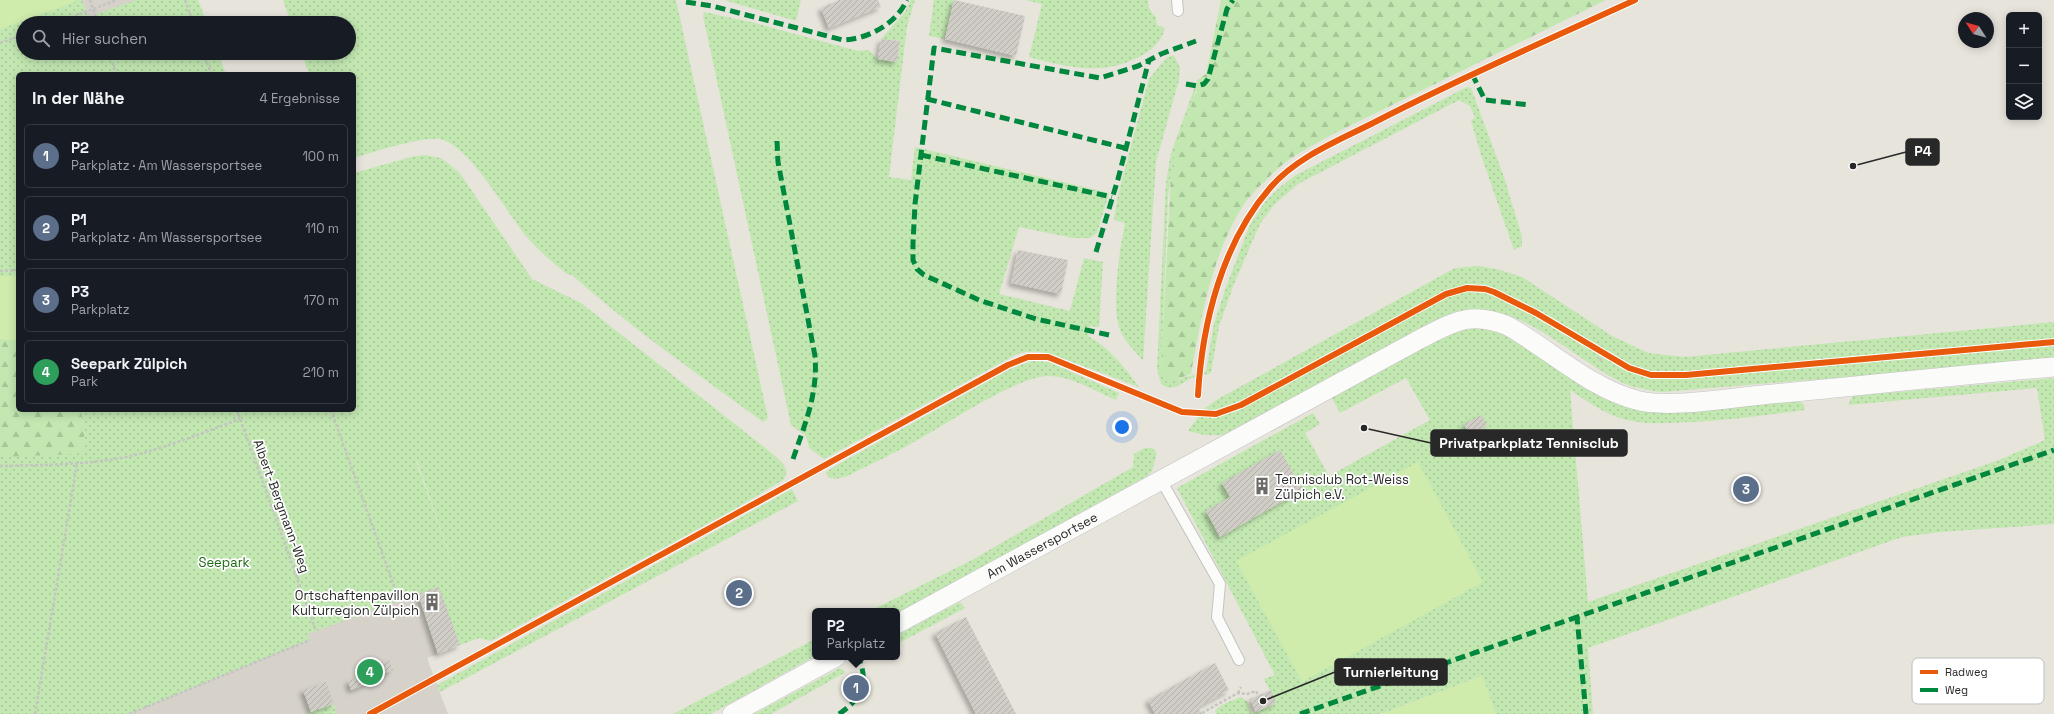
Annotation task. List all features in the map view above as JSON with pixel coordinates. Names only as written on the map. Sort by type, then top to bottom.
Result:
[{"type":"street","name":"Am Wassersportsee","points":[[900,622],[1162,480],[1186,465],[1429,334],[1465,319],[1479,317],[1508,326],[1615,393],[1638,401],[1656,403],[1727,398],[2054,367]]},
{"type":"street","points":[[732,714],[831,660]]},
{"type":"lane","points":[[1177,0],[1178,11]]},
{"type":"lane","points":[[1162,480],[1220,584],[1217,617],[1239,660]]},
{"type":"path","points":[[90,0],[96,16]]},
{"type":"path","points":[[74,16],[117,0]]},
{"type":"path","points":[[185,0],[191,16]]},
{"type":"path","points":[[0,43],[16,37]]},
{"type":"path","points":[[111,60],[115,72]]},
{"type":"path","points":[[206,60],[210,72]]},
{"type":"path","points":[[0,271],[16,270]]},
{"type":"path","points":[[332,412],[399,600]]},
{"type":"path","points":[[0,466],[78,464],[122,458],[162,448],[240,418]]},
{"type":"path","points":[[35,714],[78,464]]},
{"type":"path","points":[[129,714],[310,640]]},
{"type":"path","points":[[1238,693],[1241,686]]},
{"type":"path","points":[[1202,713],[1238,693],[1247,694],[1256,691],[1258,695]]},
{"type":"path","points":[[1206,710],[1210,714]]},
{"type":"green space","name":"Seepark","points":[[0,0],[198,0],[204,16],[16,16],[16,60],[221,60],[225,72],[16,72],[16,412],[356,412],[356,172],[411,157],[424,155],[441,158],[459,172],[532,279],[581,303],[769,451],[783,464],[785,468],[786,476],[783,480],[733,510],[491,641],[479,638],[330,694],[337,714],[0,714]],"holes":[[[416,461],[417,461],[467,605]]]},
{"type":"green space","points":[[0,0],[74,0],[75,2],[36,16],[16,16],[16,23],[0,29]]},
{"type":"green space","points":[[283,0],[676,0],[768,418],[763,422],[641,332],[594,295],[572,275],[567,274],[535,246],[525,235],[474,165],[451,144],[440,139],[422,140],[397,145],[356,157],[356,72],[308,72],[304,60],[356,60],[356,16],[289,16]]},
{"type":"green space","points":[[724,0],[801,0],[796,21]]},
{"type":"green space","points":[[911,0],[915,0],[907,26],[889,177],[911,180],[915,147],[1109,193],[1097,233],[1090,238],[1073,238],[1019,227],[999,294],[1070,311],[1084,258],[1103,262],[1099,327],[1090,326],[1088,336],[1110,352],[1139,387],[1054,355],[1036,352],[1017,354],[824,459],[809,448],[806,436],[791,425],[703,16],[704,12],[751,22],[858,51],[869,50],[878,59],[897,62],[900,41],[881,39],[905,12]]},
{"type":"green space","points":[[934,0],[954,0],[945,39],[929,36]]},
{"type":"green space","points":[[1025,0],[1148,0],[1150,10],[1156,17],[1157,25],[1165,28],[1161,38],[1151,49],[1137,58],[1123,64],[1110,67],[1083,68],[1057,64],[1029,57],[1042,4]]},
{"type":"green space","points":[[1221,0],[1606,0],[1335,133],[1302,151],[1280,167],[1244,204],[1233,223],[1209,286],[1191,374],[1173,381],[1165,380],[1161,370],[1171,173],[1178,141],[1196,93],[1197,80],[1206,74]]},
{"type":"green space","points":[[1174,55],[1180,68],[1179,80],[1156,162],[1143,361],[1126,340],[1121,332],[1118,322],[1116,309],[1117,278],[1125,223],[1114,220],[1118,195],[1149,79],[1166,58]]},
{"type":"green space","points":[[1197,81],[1192,104],[1181,133],[1175,155],[1168,199],[1161,370],[1173,381],[1206,371],[1214,324],[1226,287],[1249,227],[1264,203],[1279,188],[1296,175],[1467,87],[1471,88],[1504,177],[1522,237],[1522,246],[1514,250],[1482,158],[1471,121],[1475,117],[1470,106],[1459,100],[1298,184],[1274,205],[1260,224],[1234,284],[1219,326],[1211,373],[1192,378],[1177,386],[1170,388],[1166,387],[1161,384],[1157,369],[1166,182],[1171,153]]},
{"type":"green space","points":[[1478,266],[1497,269],[1522,277],[1612,336],[1648,353],[1684,357],[2054,322],[2054,360],[1662,392],[1646,390],[1621,382],[1603,372],[1546,334],[1526,323],[1506,315],[1485,310],[1464,310],[1441,318],[1223,435],[1205,435],[1188,431],[1205,408],[1218,399],[1455,268]]},
{"type":"green space","points":[[0,276],[16,276],[16,341],[0,339]]},
{"type":"green space","points":[[1481,327],[1505,335],[1605,399],[1631,408],[1784,401],[1799,401],[1804,405],[1805,410],[1735,419],[1673,423],[1643,423],[1614,416],[1570,390],[1588,602],[1999,460],[2045,440],[2037,388],[1848,405],[1853,396],[2054,378],[2054,524],[1940,532],[1902,537],[1588,648],[1593,714],[1496,714],[1482,676],[1381,714],[1252,714],[1276,703],[1264,679],[1275,675],[1177,488],[1313,413],[1320,424],[1305,433],[1329,476],[1430,420],[1406,378],[1340,413],[1332,398],[1450,332]]},
{"type":"green space","points":[[0,339],[16,341],[16,412],[81,412],[85,445],[83,451],[75,454],[0,457]]},
{"type":"green space","points":[[1032,361],[1049,362],[1119,393],[1116,400],[1082,384],[1064,378],[1047,376],[1034,379],[1018,384],[983,401],[912,443],[845,477],[835,479],[828,477],[826,472],[837,465],[1012,368]]},
{"type":"green space","points":[[1145,448],[1152,448],[1157,453],[1152,471],[1147,476],[900,613],[900,608],[876,608],[972,560],[1133,467],[1134,454]]},
{"type":"green space","points":[[1418,462],[1483,582],[1302,682],[1236,561]]},
{"type":"green space","points":[[792,489],[798,501],[440,692],[437,685]]},
{"type":"green space","points":[[960,602],[965,608],[900,642],[900,633]]},
{"type":"green space","points":[[812,641],[812,658],[711,714],[673,714]]},
{"type":"green space","points":[[840,668],[846,672],[771,714],[754,714]]},
{"type":"green space","points":[[1482,676],[1496,714],[1381,714]]},
{"type":"green space","points":[[1240,697],[1247,701],[1252,714],[1216,714],[1215,711],[1223,704]]},
{"type":"shaded area","points":[[82,0],[136,0],[91,16],[88,16]]},
{"type":"shaded area","points":[[418,594],[438,654],[427,658],[448,714],[337,714],[326,682],[304,690],[311,712],[309,714],[129,714],[309,640],[307,634]],"holes":[[[384,662],[387,673],[350,686],[348,681],[364,675],[362,669]]]},
{"type":"building","points":[[839,0],[878,0],[881,7],[829,28],[821,8]]},
{"type":"building","points":[[954,0],[1025,16],[1016,56],[945,39]]},
{"type":"building","points":[[881,39],[900,41],[897,62],[878,59]]},
{"type":"building","points":[[1018,250],[1068,260],[1061,294],[1011,283]]},
{"type":"building","points":[[1482,415],[1487,426],[1470,436],[1464,424]]},
{"type":"building","name":"Tennisclub Rot-Weiss Zülpich e.V.","points":[[1280,450],[1303,490],[1220,537],[1206,511],[1230,497],[1222,483]]},
{"type":"building","points":[[439,587],[460,645],[438,654],[418,594]]},
{"type":"building","points":[[966,617],[1016,714],[976,714],[935,633]]},
{"type":"building","points":[[389,660],[393,670],[366,680],[367,684],[351,690],[348,681],[364,675],[362,670]]},
{"type":"building","points":[[1215,663],[1229,690],[1198,707],[1202,714],[1155,714],[1148,700]]},
{"type":"building","points":[[326,682],[334,704],[311,712],[303,690]]},
{"type":"building","points":[[1271,690],[1276,703],[1256,712],[1250,699]]},
{"type":"marked path","points":[[686,2],[712,6],[843,40],[862,37],[880,29],[896,16],[907,0]]},
{"type":"marked path","points":[[1186,84],[1197,86],[1204,84],[1208,79],[1227,9],[1233,0]]},
{"type":"marked path","points":[[1109,335],[1036,319],[979,300],[924,275],[917,269],[913,260],[915,204],[934,48],[1100,78],[1138,66],[1161,54],[1196,41]]},
{"type":"marked path","points":[[1096,252],[1118,179],[1149,60]]},
{"type":"marked path","points":[[1472,74],[1485,100],[1530,105]]},
{"type":"marked path","points":[[927,99],[1125,148]]},
{"type":"marked path","points":[[777,141],[778,162],[815,356],[815,383],[813,396],[793,459]]},
{"type":"marked path","points":[[921,155],[1112,197]]},
{"type":"marked path","points":[[1586,714],[1577,617],[2054,450]]},
{"type":"marked path","points":[[1300,714],[1577,617]]},
{"type":"marked path","points":[[839,714],[853,702],[861,690],[863,675],[859,660]]},
{"type":"cycle path","points":[[1198,395],[1204,340],[1210,313],[1227,259],[1253,210],[1270,188],[1292,167],[1319,150],[1407,106],[1635,0]]},
{"type":"cycle path","points":[[370,714],[1008,365],[1028,357],[1048,357],[1182,412],[1216,414],[1241,405],[1446,294],[1467,288],[1485,289],[1494,292],[1536,313],[1629,368],[1651,375],[1686,375],[2054,342]]},
{"type":"place","name":"P4","points":[[1853,166]]},
{"type":"place","name":"Privatparkplatz Tennisclub","points":[[1364,428]]},
{"type":"place","name":"Tennisclub Rot-Weiss Zülpich e.V.","points":[[1262,486]]},
{"type":"place","name":"P3","points":[[1746,489]]},
{"type":"place","name":"P1","points":[[739,593]]},
{"type":"place","name":"Ortschaftenpavillon Kulturregion Zülpich","points":[[432,602]]},
{"type":"place","name":"Seepark Zülpich","points":[[370,672]]},
{"type":"place","name":"P2","points":[[856,688]]},
{"type":"place","name":"Turnierleitung","points":[[1263,701]]}]
